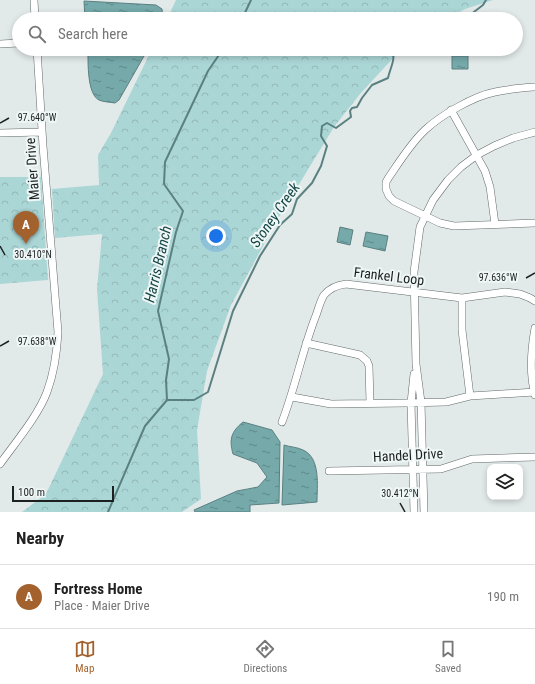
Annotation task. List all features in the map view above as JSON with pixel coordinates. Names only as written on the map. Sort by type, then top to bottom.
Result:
[{"type":"street","points":[[34,0],[35,12]]},
{"type":"street","points":[[0,44],[12,44]]},
{"type":"street","name":"Maier Drive","points":[[0,464],[36,413],[47,393],[57,352],[58,332],[37,56]]},
{"type":"street","points":[[535,87],[493,92],[467,102],[439,118],[424,131],[386,182],[386,189],[389,196],[394,201],[440,223],[454,226],[535,223]]},
{"type":"street","points":[[452,110],[485,170],[490,188],[495,224]]},
{"type":"street","points":[[0,133],[42,132]]},
{"type":"street","points":[[424,512],[421,402],[416,364],[414,292],[414,272],[420,227],[433,200],[448,180],[461,167],[477,155],[494,146],[513,138],[535,132]]},
{"type":"street","name":"Frankel Loop","points":[[282,422],[292,397],[306,343],[324,296],[330,289],[346,284],[462,298],[505,292],[520,294],[535,301]]},
{"type":"street","points":[[462,298],[462,330],[470,396]]},
{"type":"street","points":[[292,397],[331,404],[446,402],[470,396],[535,393],[531,362],[531,346],[535,328]]},
{"type":"street","points":[[306,343],[364,357],[369,366],[370,403]]},
{"type":"street","points":[[414,512],[411,402],[416,364]]},
{"type":"street","name":"Handel Drive","points":[[329,471],[441,469],[472,459],[535,457]]},
{"type":"green space","points":[[176,0],[493,0],[460,12],[170,12]]},
{"type":"green space","points":[[149,56],[395,56],[360,94],[334,127],[276,222],[231,305],[207,371],[197,430],[201,499],[182,512],[22,512],[46,494],[103,374],[97,289],[102,234],[55,238],[52,189],[99,185],[98,155],[111,133]]},
{"type":"green space","points":[[0,177],[41,177],[48,280],[0,284]]},
{"type":"water","points":[[84,1],[156,5],[162,9],[162,12],[85,12]]},
{"type":"water","points":[[88,56],[144,56],[119,100],[115,103],[105,102],[95,97],[90,85]]},
{"type":"water","points":[[452,56],[468,56],[468,69],[452,69]]},
{"type":"water","points":[[340,227],[353,230],[350,245],[337,242]]},
{"type":"water","points":[[366,232],[388,236],[385,251],[363,246]]},
{"type":"water","points":[[243,422],[272,430],[280,442],[279,503],[250,505],[250,512],[195,512],[194,510],[237,491],[258,487],[267,477],[257,463],[233,454],[231,444],[232,436]]},
{"type":"water","points":[[284,445],[303,450],[313,459],[317,473],[317,502],[282,505]]},
{"type":"waterway","name":"Harris Branch","points":[[245,12],[251,0]]},
{"type":"waterway","name":"Stoney Creek","points":[[474,12],[483,5],[486,0]]},
{"type":"waterway","name":"Harris Branch","points":[[108,512],[145,426],[167,400],[166,380],[169,359],[158,311],[176,232],[183,211],[164,184],[165,162],[208,71],[218,56]]},
{"type":"waterway","name":"Stoney Creek","points":[[168,400],[194,400],[208,392],[233,311],[260,256],[280,225],[292,214],[297,199],[312,183],[321,166],[327,146],[321,136],[322,126],[327,123],[336,128],[351,117],[350,111],[352,108],[357,107],[372,85],[388,78],[393,56]]},
{"type":"place","name":"Fortress Home","points":[[26,244]]}]
